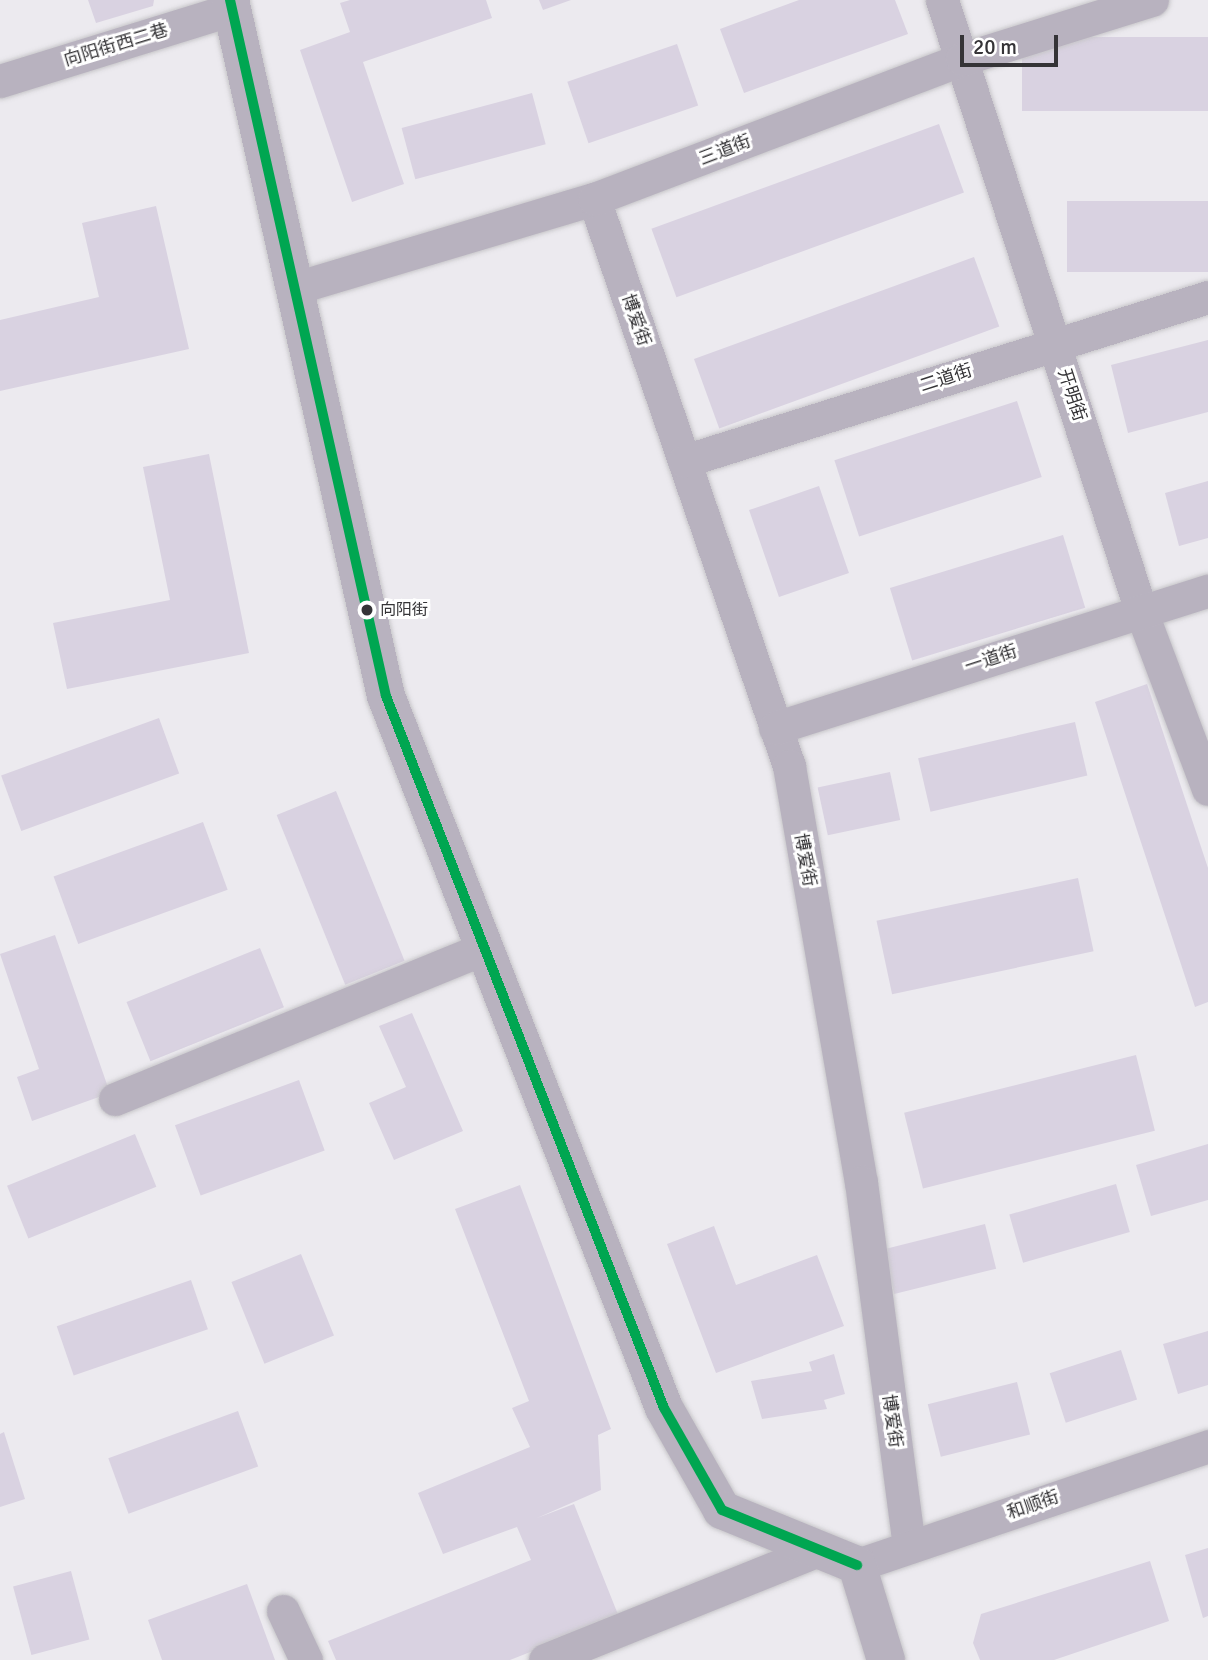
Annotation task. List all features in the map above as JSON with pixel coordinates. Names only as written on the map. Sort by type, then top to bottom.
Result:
[{"type":"street","name":"开明街","points":[[942,0],[1142,611],[1208,789]]},
{"type":"street","name":"三道街","points":[[295,288],[594,199],[962,60],[1152,0]]},
{"type":"street","name":"向阳街西二巷","points":[[0,81],[231,4]]},
{"type":"street","points":[[231,4],[386,696],[664,1408],[722,1510],[816,1551],[857,1565],[886,1660]]},
{"type":"street","name":"博爱街","points":[[594,199],[789,766],[861,1181],[909,1547]]},
{"type":"street","name":"二道街","points":[[684,461],[1208,297]]},
{"type":"street","name":"一道街","points":[[775,728],[1208,590]]},
{"type":"street","points":[[115,1100],[485,948]]},
{"type":"street","name":"和顺街","points":[[857,1565],[1208,1446]]},
{"type":"street","points":[[545,1660],[816,1551]]},
{"type":"street","points":[[283,1611],[306,1660]]},
{"type":"building","points":[[88,0],[154,0],[153,6],[96,23]]},
{"type":"building","points":[[350,0],[486,0],[492,18],[363,62],[404,184],[352,202],[300,50],[350,32],[340,3]]},
{"type":"building","points":[[539,0],[571,0],[543,10]]},
{"type":"building","points":[[799,0],[895,0],[908,34],[744,93],[720,29]]},
{"type":"building","points":[[1022,37],[1208,37],[1208,111],[1022,111]]},
{"type":"building","points":[[677,44],[698,105],[588,143],[567,82]]},
{"type":"building","points":[[532,93],[546,144],[415,179],[402,128]]},
{"type":"building","points":[[939,124],[964,193],[676,297],[651,229]]},
{"type":"building","points":[[1067,201],[1208,201],[1208,272],[1067,272]]},
{"type":"building","points":[[156,206],[189,349],[0,391],[0,320],[99,297],[82,223]]},
{"type":"building","points":[[974,257],[999,327],[719,428],[694,359]]},
{"type":"building","points":[[1208,340],[1208,412],[1128,433],[1111,365]]},
{"type":"building","points":[[1017,401],[1042,477],[859,536],[834,460]]},
{"type":"building","points":[[209,454],[249,653],[67,689],[53,623],[170,600],[143,467]]},
{"type":"building","points":[[1208,481],[1208,538],[1179,546],[1165,493]]},
{"type":"building","points":[[819,486],[849,573],[779,597],[749,510]]},
{"type":"building","points":[[1063,535],[1085,608],[912,661],[890,588]]},
{"type":"building","points":[[1147,684],[1208,868],[1208,1002],[1195,1007],[1095,702]]},
{"type":"building","points":[[159,718],[179,773],[21,831],[1,775]]},
{"type":"building","points":[[1075,722],[1087,776],[930,812],[918,758]]},
{"type":"building","points":[[890,772],[900,820],[828,835],[818,787]]},
{"type":"building","points":[[336,791],[405,961],[345,985],[277,815]]},
{"type":"building","points":[[203,822],[228,890],[78,944],[54,876]]},
{"type":"building","points":[[1078,878],[1094,951],[892,994],[877,921]]},
{"type":"building","points":[[55,935],[110,1093],[32,1121],[17,1077],[39,1069],[0,954]]},
{"type":"building","points":[[260,948],[284,1007],[150,1061],[126,1002]]},
{"type":"building","points":[[412,1013],[463,1131],[394,1160],[369,1103],[406,1087],[379,1026]]},
{"type":"building","points":[[1136,1055],[1155,1131],[923,1189],[904,1113]]},
{"type":"building","points":[[299,1080],[325,1150],[201,1196],[175,1125]]},
{"type":"building","points":[[135,1134],[156,1187],[28,1239],[7,1186]]},
{"type":"building","points":[[1208,1144],[1208,1200],[1151,1216],[1136,1165]]},
{"type":"building","points":[[1116,1184],[1130,1232],[1023,1263],[1009,1215]]},
{"type":"building","points":[[520,1185],[611,1429],[598,1435],[601,1490],[537,1518],[574,1504],[619,1617],[510,1660],[336,1660],[328,1641],[531,1560],[517,1527],[443,1554],[418,1493],[530,1447],[512,1408],[529,1401],[455,1209]]},
{"type":"building","points":[[985,1224],[996,1269],[894,1294],[883,1249]]},
{"type":"building","points":[[714,1226],[736,1285],[817,1255],[844,1326],[716,1373],[667,1244]]},
{"type":"building","points":[[301,1254],[334,1336],[264,1364],[231,1282]]},
{"type":"building","points":[[191,1280],[208,1329],[74,1375],[57,1326]]},
{"type":"building","points":[[1208,1331],[1208,1385],[1178,1394],[1163,1344]]},
{"type":"building","points":[[1121,1350],[1137,1399],[1066,1423],[1050,1373]]},
{"type":"building","points":[[834,1354],[845,1394],[824,1400],[827,1409],[762,1419],[751,1381],[812,1371],[809,1362]]},
{"type":"building","points":[[1017,1382],[1030,1434],[941,1457],[928,1404]]},
{"type":"building","points":[[238,1411],[258,1466],[129,1514],[108,1458]]},
{"type":"building","points":[[4,1432],[25,1499],[0,1507],[0,1434]]},
{"type":"building","points":[[1208,1548],[1208,1616],[1203,1618],[1185,1555]]},
{"type":"building","points":[[1150,1561],[1169,1621],[1054,1660],[980,1660],[973,1643],[981,1614]]},
{"type":"building","points":[[71,1571],[89,1640],[31,1655],[13,1587]]},
{"type":"building","points":[[247,1584],[275,1660],[162,1660],[148,1620]]},
{"type":"transit line","points":[[230,0],[386,696],[664,1408],[722,1510],[857,1565]]},
{"type":"place","name":"向阳街","points":[[367,610]]}]
